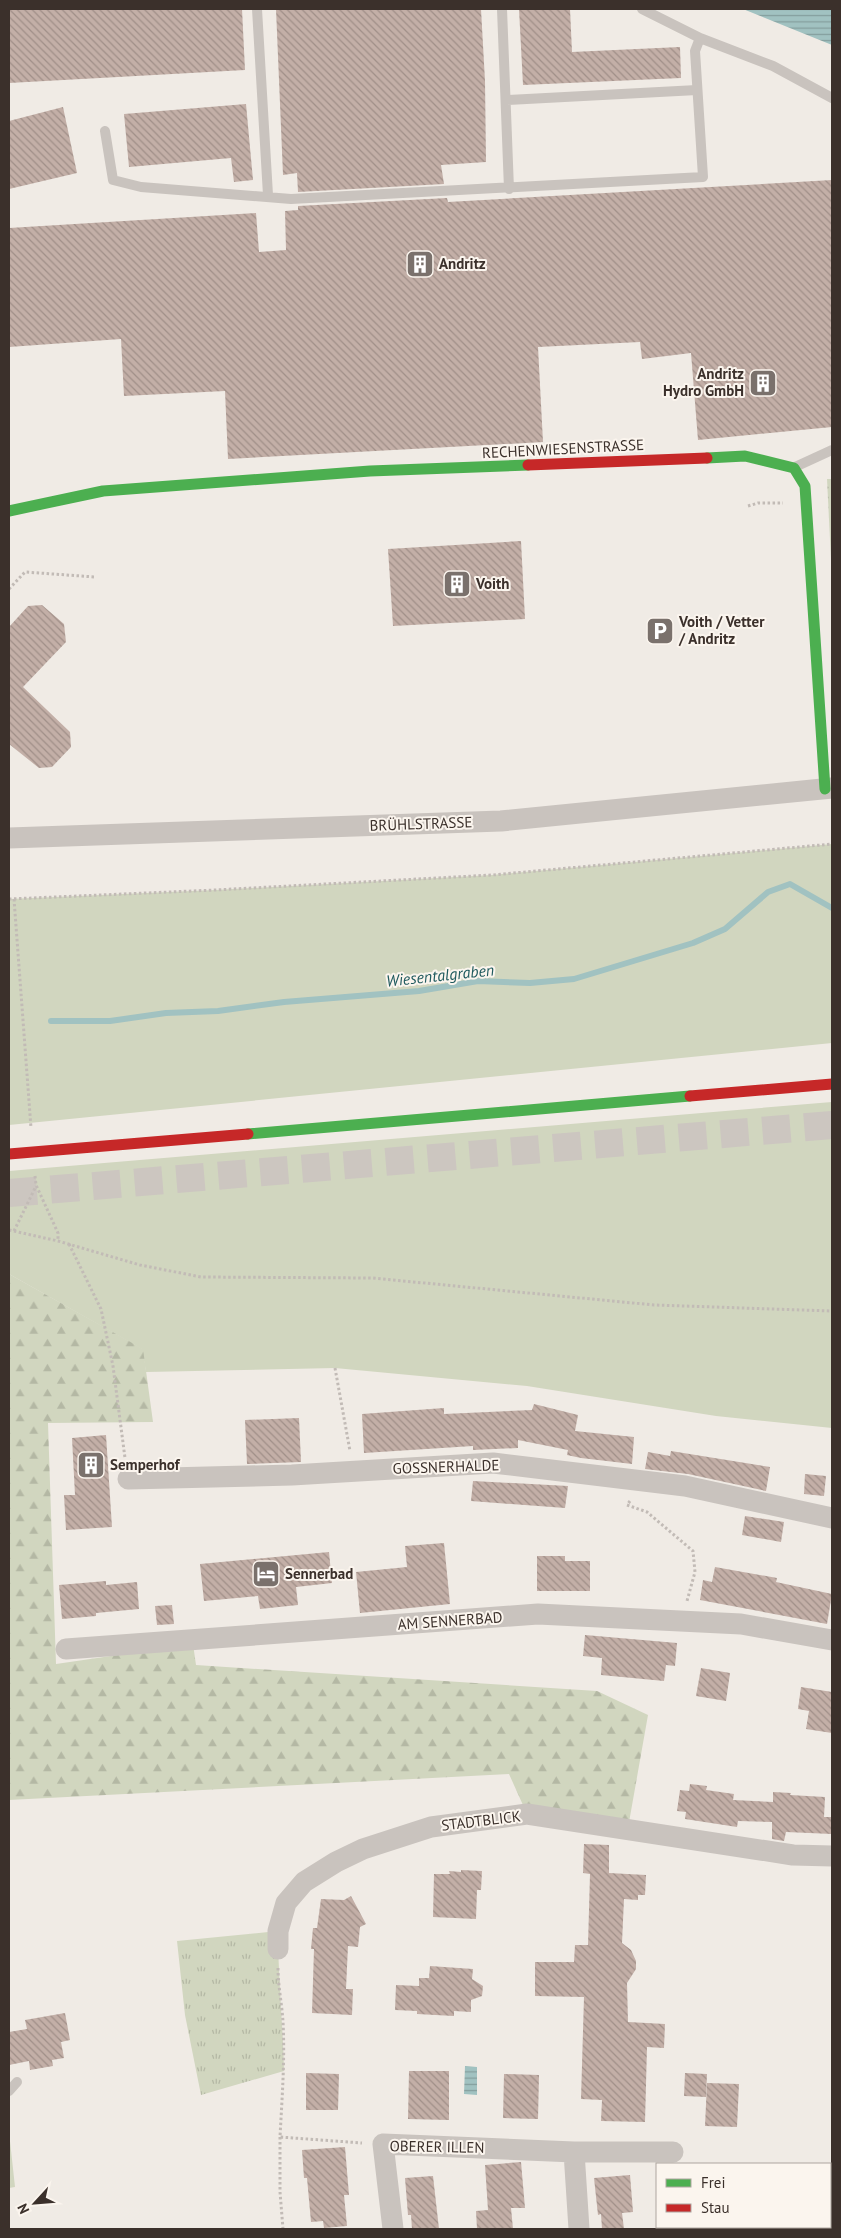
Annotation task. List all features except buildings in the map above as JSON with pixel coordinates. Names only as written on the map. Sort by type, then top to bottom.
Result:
[{"type":"main road","name":"RECHENWIESENSTRASSE","points":[[9,511],[103,491],[370,471],[746,456],[794,468]]},
{"type":"main road","points":[[794,468],[805,486],[828,789]]},
{"type":"main road","points":[[9,1154],[832,1084]]},
{"type":"street","name":"BRÜHLSTRASSE","points":[[9,838],[501,821],[828,789]]},
{"type":"street","name":"GOSSNERHALDE","points":[[136,1478],[353,1471],[493,1463],[685,1486],[832,1518]]},
{"type":"street","name":"AM SENNERBAD","points":[[66,1649],[538,1614],[741,1624],[832,1640]]},
{"type":"street","name":"STADTBLICK","points":[[278,1949],[278,1931],[286,1903],[304,1882],[336,1862],[363,1849],[431,1827],[527,1814],[628,1828],[793,1855],[832,1856]]},
{"type":"street","name":"OBERER ILLEN","points":[[393,2229],[383,2144],[574,2152],[674,2152]]},
{"type":"street","points":[[574,2152],[579,2229]]},
{"type":"lane","points":[[257,9],[268,196]]},
{"type":"lane","points":[[502,9],[509,189]]},
{"type":"lane","points":[[642,9],[700,38],[773,66],[832,98]]},
{"type":"lane","points":[[105,131],[113,180],[141,187],[291,199],[509,189],[703,177],[695,51],[700,38]]},
{"type":"lane","points":[[507,100],[697,90]]},
{"type":"lane","points":[[794,468],[832,450]]},
{"type":"lane","points":[[9,2090],[17,2082]]},
{"type":"path","points":[[748,506],[758,503],[779,504],[806,500]]},
{"type":"path","points":[[9,590],[25,572],[94,577]]},
{"type":"path","points":[[9,899],[205,891],[492,875],[832,844]]},
{"type":"path","points":[[14,899],[32,1136]]},
{"type":"path","points":[[35,1175],[36,1185],[58,1233],[58,1241]]},
{"type":"path","points":[[14,1231],[36,1185]]},
{"type":"path","points":[[9,1230],[58,1241],[140,1265],[201,1277],[372,1278],[654,1304],[832,1311]]},
{"type":"path","points":[[69,1244],[101,1309],[136,1478]]},
{"type":"path","points":[[335,1368],[353,1471]]},
{"type":"path","points":[[637,1499],[630,1501],[626,1505],[647,1512],[693,1551],[695,1572],[683,1611],[685,1621]]},
{"type":"path","points":[[278,1949],[278,1988],[283,2020],[284,2070],[280,2137],[280,2192],[283,2229]]},
{"type":"path","points":[[280,2137],[383,2144]]},
{"type":"green space","points":[[827,479],[832,479],[832,580]]},
{"type":"green space","points":[[832,844],[832,1043],[9,1125],[9,899],[492,875]]},
{"type":"green space","points":[[832,1102],[832,1428],[716,1416],[527,1386],[335,1368],[146,1372],[142,1349],[9,1274],[9,1171]]},
{"type":"green space","points":[[9,1274],[143,1349],[153,1422],[48,1423],[56,1664],[193,1644],[196,1665],[597,1691],[648,1715],[628,1828],[527,1814],[509,1774],[9,1800]]},
{"type":"green space","points":[[278,1931],[284,2071],[201,2095],[185,2015],[177,1941]]},
{"type":"green space","points":[[9,2132],[15,2187],[9,2188]]},
{"type":"water","points":[[743,9],[832,9],[832,45]]},
{"type":"water","points":[[465,2066],[477,2067],[477,2095],[464,2094]]},
{"type":"waterway","name":"Wiesentalgraben","points":[[51,1021],[110,1021],[166,1013],[218,1011],[284,1002],[419,991],[478,981],[530,983],[574,979],[693,943],[725,929],[768,892],[790,884],[832,908]]},
{"type":"tunnel","points":[[9,1193],[832,1125]]},
{"type":"traffic: fast","points":[[707,458],[745,456],[794,468],[805,486],[825,789]]},
{"type":"traffic: fast","points":[[9,511],[103,491],[370,471],[528,465]]},
{"type":"traffic: fast","points":[[248,1134],[690,1096]]},
{"type":"traffic: jam","points":[[528,465],[707,458]]},
{"type":"traffic: jam","points":[[690,1096],[832,1084]]},
{"type":"traffic: jam","points":[[9,1154],[248,1134]]},
{"type":"place","name":"Andritz","points":[[420,264]]},
{"type":"place","name":"Andritz Hydro GmbH","points":[[763,383]]},
{"type":"place","name":"Voith","points":[[457,584]]},
{"type":"place","name":"Voith / Vetter / Andritz","points":[[660,631]]},
{"type":"place","name":"Semperhof","points":[[91,1465]]},
{"type":"place","name":"Sennerbad","points":[[266,1574]]}]
